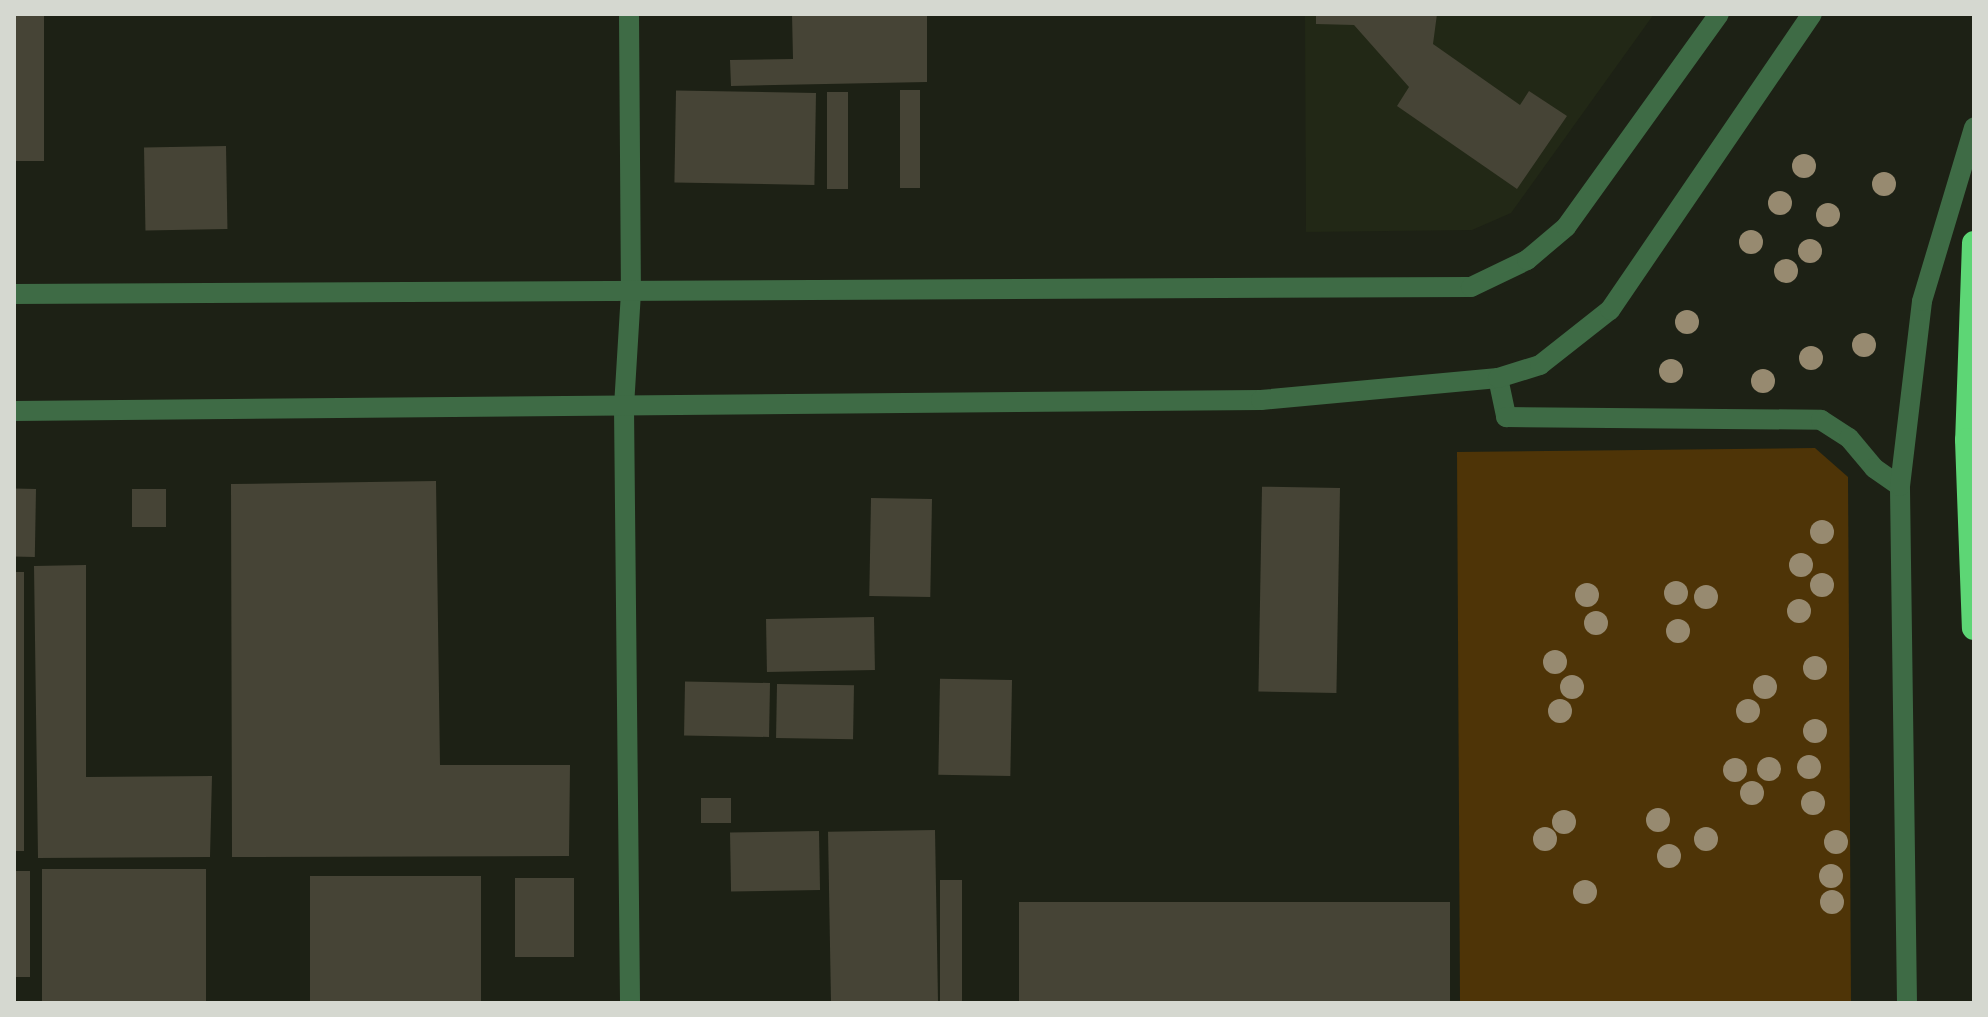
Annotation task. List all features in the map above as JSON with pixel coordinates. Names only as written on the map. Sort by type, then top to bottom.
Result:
[{"type":"highway","points":[[1974,243],[1967,440],[1974,628]]},
{"type":"street","points":[[629,14],[631,292],[624,408],[630,1003]]},
{"type":"street","points":[[14,294],[1471,287],[1527,260],[1566,227],[1719,14]]},
{"type":"street","points":[[14,411],[1261,400],[1498,378],[1540,365],[1610,310],[1812,14]]},
{"type":"street","points":[[1907,1003],[1900,486],[1922,301],[1974,128]]},
{"type":"street","points":[[1498,378],[1506,417],[1821,420],[1849,438],[1874,468],[1900,486]]},
{"type":"shaded area","points":[[1305,14],[1654,14],[1511,213],[1472,230],[1306,232]]},
{"type":"shaded area","points":[[1815,448],[1848,477],[1851,1003],[1460,1003],[1457,452]]},
{"type":"building","points":[[14,14],[44,14],[44,161],[14,161]]},
{"type":"building","points":[[792,14],[927,14],[927,82],[731,86],[730,60],[793,59]]},
{"type":"building","points":[[1316,14],[1437,14],[1433,44],[1520,105],[1529,91],[1567,116],[1517,189],[1397,106],[1409,87],[1354,25],[1316,24]]},
{"type":"building","points":[[900,90],[920,90],[920,188],[900,188]]},
{"type":"building","points":[[676,91],[816,93],[814,185],[674,183]]},
{"type":"building","points":[[827,92],[848,92],[848,189],[827,189]]},
{"type":"building","points":[[226,146],[227,229],[145,230],[144,147]]},
{"type":"building","points":[[436,481],[440,765],[570,765],[569,856],[232,857],[231,484]]},
{"type":"building","points":[[1262,487],[1340,488],[1336,693],[1258,692]]},
{"type":"building","points":[[14,489],[36,489],[35,557],[14,557]]},
{"type":"building","points":[[132,489],[166,489],[166,527],[132,527]]},
{"type":"building","points":[[871,498],[932,499],[930,597],[869,596]]},
{"type":"building","points":[[86,565],[86,777],[212,776],[210,857],[38,858],[34,566]]},
{"type":"building","points":[[14,572],[24,572],[24,851],[14,851]]},
{"type":"building","points":[[874,617],[875,670],[767,672],[766,619]]},
{"type":"building","points":[[940,679],[1012,680],[1010,776],[938,775]]},
{"type":"building","points":[[685,682],[770,683],[769,737],[684,736]]},
{"type":"building","points":[[777,684],[854,685],[853,739],[776,738]]},
{"type":"building","points":[[701,798],[731,798],[731,823],[701,823]]},
{"type":"building","points":[[935,830],[938,1003],[831,1003],[828,832]]},
{"type":"building","points":[[819,831],[820,890],[731,892],[730,833]]},
{"type":"building","points":[[42,869],[206,869],[206,1003],[42,1003]]},
{"type":"building","points":[[14,871],[30,871],[30,977],[14,977]]},
{"type":"building","points":[[310,876],[481,876],[481,1003],[310,1003]]},
{"type":"building","points":[[515,878],[574,878],[574,957],[515,957]]},
{"type":"building","points":[[940,880],[962,880],[962,1003],[940,1003]]},
{"type":"building","points":[[1019,902],[1450,902],[1450,1003],[1019,1003]]}]
